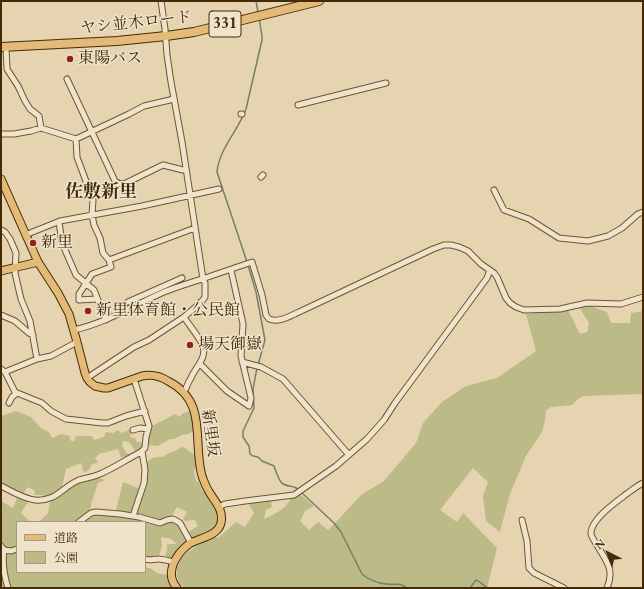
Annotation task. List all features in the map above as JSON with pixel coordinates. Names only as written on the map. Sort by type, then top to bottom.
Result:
[{"type":"highway","name":"ヤシ並木ロード","points":[[4,47],[117,41],[194,32],[319,1]]},
{"type":"main road","points":[[1,179],[38,262],[58,293],[69,314],[87,378]]},
{"type":"main road","points":[[1,271],[38,262]]},
{"type":"main road","name":"新里坂","points":[[87,378],[95,386],[104,388],[114,387],[146,375],[154,376],[171,382],[184,392],[192,405],[196,418],[202,476],[208,490],[219,506]]},
{"type":"main road","points":[[177,588],[171,576],[174,562],[182,551],[191,543],[206,537],[218,529],[222,521],[219,506]]},
{"type":"street","points":[[87,378],[134,347],[148,340],[184,317],[202,302],[205,297],[205,283],[203,279],[168,66],[166,36],[161,1]]},
{"type":"street","points":[[4,47],[7,69],[30,109],[39,116],[41,128]]},
{"type":"street","points":[[67,79],[115,181],[120,184],[124,184],[163,165],[183,170],[186,169]]},
{"type":"street","points":[[298,105],[386,83]]},
{"type":"street","points":[[1,134],[26,132],[41,128],[76,139],[144,106],[174,98]]},
{"type":"street","points":[[76,139],[77,157],[93,200],[92,215],[94,225],[100,238],[103,253],[109,260],[111,267],[92,274],[79,294],[79,300],[97,298]]},
{"type":"street","points":[[25,235],[59,222],[219,189]]},
{"type":"street","points":[[494,190],[504,210],[529,218],[559,238],[588,241],[608,236],[622,228],[638,214],[643,212]]},
{"type":"street","points":[[59,222],[62,243],[76,275],[94,290],[106,320]]},
{"type":"street","points":[[109,260],[195,228]]},
{"type":"street","points":[[1,230],[5,232],[10,239],[16,253],[15,273],[21,299],[30,322],[37,359]]},
{"type":"street","points":[[74,330],[106,320],[172,289],[252,262],[266,315],[269,319],[276,321],[299,312],[438,247],[451,245],[466,249],[472,253],[481,264],[494,273],[508,301],[513,306],[524,310],[560,309],[587,303],[621,304],[643,297]]},
{"type":"street","points":[[200,364],[227,391],[249,406],[251,398],[241,356],[243,324],[231,270]]},
{"type":"street","points":[[219,506],[294,495],[336,466],[349,455],[367,439],[384,420],[395,402],[487,278],[490,270]]},
{"type":"street","points":[[128,302],[182,278]]},
{"type":"street","points":[[141,296],[148,300]]},
{"type":"street","points":[[1,315],[15,321],[29,334],[33,335]]},
{"type":"street","points":[[184,317],[203,347],[203,356],[200,364],[184,392]]},
{"type":"street","points":[[77,342],[52,356],[37,359],[3,371],[15,392],[42,403],[51,412],[66,419],[72,420],[108,423],[145,411]]},
{"type":"street","points":[[242,362],[258,366],[283,379],[349,455]]},
{"type":"street","points":[[1,486],[18,495],[35,500],[49,499],[79,480],[99,474],[142,451],[145,448],[149,426],[134,379]]},
{"type":"street","points":[[9,403],[12,397],[17,393]]},
{"type":"street","points":[[133,430],[140,428],[148,429]]},
{"type":"street","points":[[134,516],[144,482],[145,470],[142,451]]},
{"type":"street","points":[[607,588],[611,574],[609,565],[593,540],[591,533],[592,527],[605,510],[643,483]]},
{"type":"street","points":[[80,521],[91,513],[96,512],[134,516],[160,523],[173,519],[180,523],[191,543]]},
{"type":"street","points":[[522,520],[527,542],[529,568],[534,574],[564,588]]},
{"type":"street","points":[[8,588],[4,574],[3,548],[11,551],[16,549]]},
{"type":"street","points":[[146,559],[151,561],[160,559],[174,562]]},
{"type":"green space","points":[[587,305],[607,312],[611,323],[630,323],[631,313],[643,311],[643,394],[584,396],[572,405],[551,407],[546,411],[542,432],[526,456],[510,494],[500,532],[486,521],[483,496],[488,482],[473,468],[440,510],[457,522],[463,513],[497,548],[487,588],[185,588],[179,582],[177,578],[177,569],[181,559],[204,542],[214,537],[218,538],[236,522],[245,527],[254,513],[248,503],[271,500],[272,507],[266,510],[264,519],[280,511],[291,498],[300,494],[314,506],[305,511],[300,521],[309,530],[318,522],[328,530],[361,495],[384,481],[416,443],[423,423],[442,402],[466,386],[497,378],[536,351],[526,314],[568,310],[580,334],[587,332],[589,323],[579,307]]},
{"type":"green space","points":[[16,411],[31,417],[41,428],[49,432],[52,438],[61,434],[69,436],[71,441],[74,441],[76,436],[92,436],[94,440],[104,437],[106,432],[113,433],[118,430],[121,433],[129,430],[132,431],[130,437],[135,438],[137,442],[143,442],[144,446],[136,452],[129,442],[123,441],[122,446],[129,455],[121,458],[118,449],[99,454],[95,458],[98,462],[91,465],[90,469],[84,473],[81,463],[66,469],[61,491],[56,494],[45,497],[42,495],[34,495],[35,491],[28,487],[23,494],[1,484],[1,416]]},
{"type":"green space","points":[[189,411],[193,418],[194,431],[174,439],[170,439],[158,446],[149,445],[148,442],[152,426],[175,414],[180,417],[182,414]]},
{"type":"green space","points":[[183,447],[196,455],[197,464],[194,471],[196,481],[199,482],[202,491],[207,493],[217,509],[219,522],[213,530],[190,540],[186,533],[198,526],[195,520],[185,521],[183,519],[187,512],[177,507],[171,517],[161,521],[135,515],[146,463],[154,458],[163,457]]},
{"type":"green space","points":[[94,477],[105,480],[98,483],[90,511],[78,521],[40,521],[48,513],[50,502],[80,481]]},
{"type":"green space","points":[[123,482],[141,489],[133,514],[116,510]]},
{"type":"green space","points":[[18,496],[29,500],[21,513],[30,521],[16,521],[16,548],[11,550],[5,548],[1,543],[1,501],[13,508]]},
{"type":"green space","points":[[91,515],[119,515],[144,521],[83,521]]},
{"type":"green space","points":[[173,520],[178,525],[187,543],[179,548],[173,558],[167,557],[165,555],[167,545],[176,543],[171,539],[161,537],[162,546],[159,556],[154,555],[152,557],[147,557],[146,558],[146,522],[160,525]]},
{"type":"green space","points":[[16,550],[16,573],[146,573],[146,566],[157,573],[168,575],[168,581],[171,588],[1,588],[1,581],[7,577],[5,559],[6,551]]},
{"type":"waterway","points":[[256,1],[258,12]]},
{"type":"waterway","points":[[247,262],[217,172],[221,156],[246,109],[262,40],[259,18]]},
{"type":"waterway","points":[[248,265],[256,292],[265,340],[258,365]]},
{"type":"waterway","points":[[257,368],[253,389],[254,408],[243,431],[243,437],[249,446],[250,454],[274,466],[279,479],[283,484],[299,490]]},
{"type":"waterway","points":[[302,493],[334,523],[341,532],[362,574],[370,580],[376,582],[400,584],[407,588]]},
{"type":"waterway","points":[[470,588],[476,580],[488,588]]},
{"type":"place","name":"東陽バス","points":[[70,59]]},
{"type":"place","name":"新里","points":[[33,243]]},
{"type":"place","name":"新里体育館・公民館","points":[[88,311]]},
{"type":"place","name":"場天御嶽","points":[[190,345]]},
{"type":"district","name":"佐敷新里","points":[[101,192]]}]
